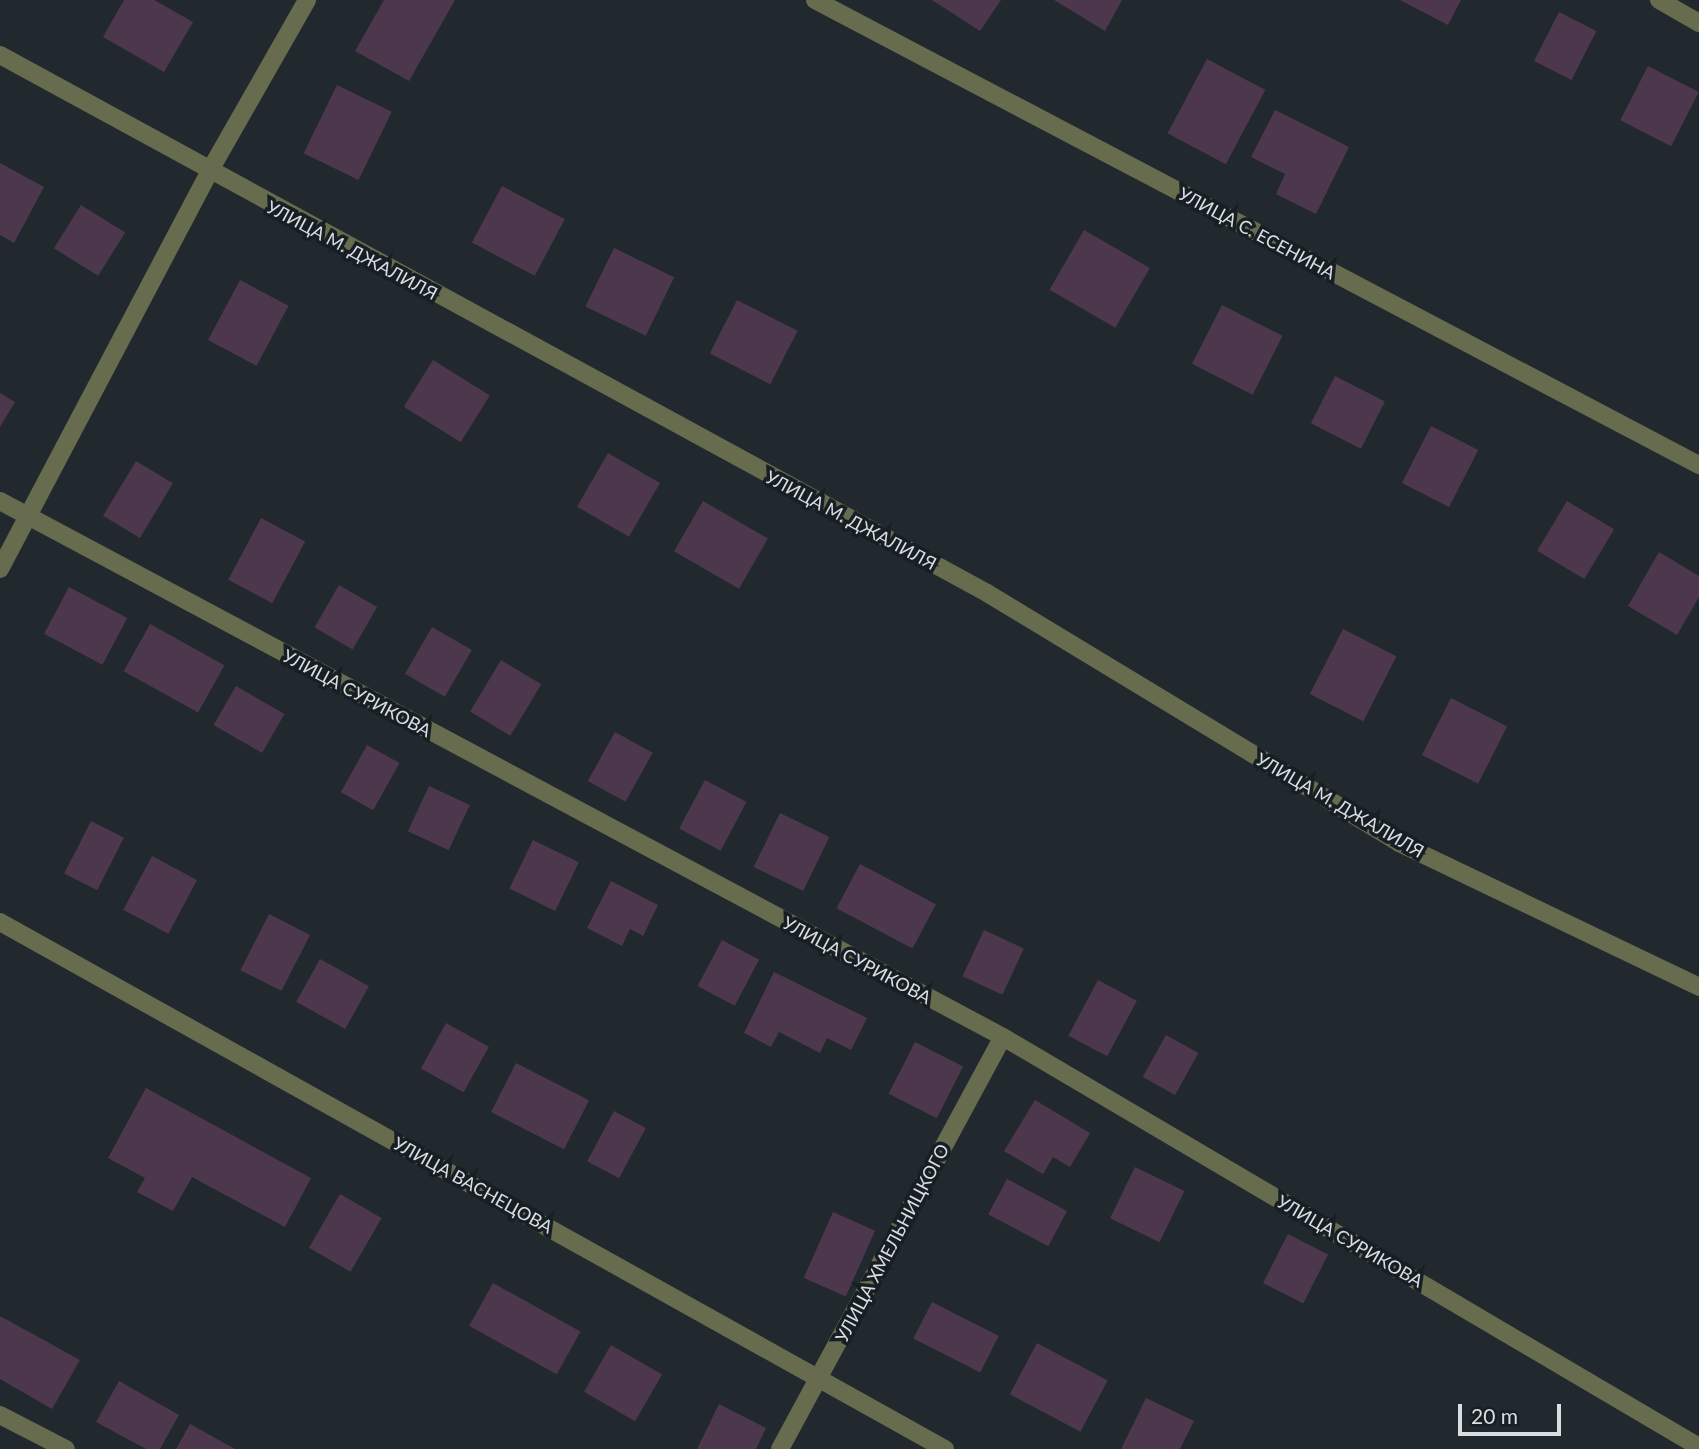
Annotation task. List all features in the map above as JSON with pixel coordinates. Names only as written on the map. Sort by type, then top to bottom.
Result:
[{"type":"street","points":[[0,569],[209,172],[307,0]]},
{"type":"street","name":"УЛИЦА С. ЕСЕНИНА","points":[[815,0],[1699,465]]},
{"type":"street","points":[[1659,0],[1699,23]]},
{"type":"street","name":"УЛИЦА М. ДЖАЛИЛЯ","points":[[0,55],[209,172],[987,593],[1399,843],[1699,987]]},
{"type":"street","name":"УЛИЦА СУРИКОВА","points":[[0,501],[1003,1037],[1699,1447]]},
{"type":"street","name":"УЛИЦА ВАСНЕЦОВА","points":[[0,922],[945,1449]]},
{"type":"street","name":"УЛИЦА ХМЕЛЬНИЦКОГО","points":[[780,1449],[1003,1037]]},
{"type":"street","points":[[0,1415],[65,1449]]},
{"type":"building","points":[[124,0],[154,0],[193,22],[164,72],[103,37]]},
{"type":"building","points":[[384,0],[455,0],[409,81],[355,51]]},
{"type":"building","points":[[932,0],[1001,0],[980,31]]},
{"type":"building","points":[[1054,0],[1122,0],[1105,31]]},
{"type":"building","points":[[1400,0],[1461,0],[1448,25]]},
{"type":"building","points":[[1559,12],[1596,31],[1571,80],[1534,61]]},
{"type":"building","points":[[1207,59],[1265,90],[1226,164],[1168,133]]},
{"type":"building","points":[[1648,66],[1699,92],[1671,146],[1620,120]]},
{"type":"building","points":[[337,85],[392,112],[359,180],[304,153]]},
{"type":"building","points":[[1275,110],[1349,147],[1316,214],[1276,194],[1285,174],[1251,157]]},
{"type":"building","points":[[0,163],[44,187],[14,243],[0,235]]},
{"type":"building","points":[[502,186],[565,219],[535,276],[472,243]]},
{"type":"building","points":[[81,205],[125,233],[98,276],[54,248]]},
{"type":"building","points":[[1084,230],[1150,268],[1115,328],[1050,290]]},
{"type":"building","points":[[614,248],[674,277],[646,336],[586,306]]},
{"type":"building","points":[[240,280],[289,306],[257,366],[208,340]]},
{"type":"building","points":[[737,300],[798,331],[770,384],[710,353]]},
{"type":"building","points":[[1222,305],[1283,336],[1253,395],[1192,364]]},
{"type":"building","points":[[433,360],[490,396],[461,442],[404,407]]},
{"type":"building","points":[[1335,376],[1385,401],[1361,449],[1311,423]]},
{"type":"building","points":[[0,393],[15,402],[0,427]]},
{"type":"building","points":[[1431,426],[1478,450],[1449,507],[1402,483]]},
{"type":"building","points":[[608,453],[660,483],[629,537],[577,507]]},
{"type":"building","points":[[136,461],[173,483],[140,538],[103,516]]},
{"type":"building","points":[[703,501],[768,538],[739,589],[674,551]]},
{"type":"building","points":[[1567,501],[1614,529],[1584,579],[1537,551]]},
{"type":"building","points":[[261,518],[305,541],[272,603],[228,580]]},
{"type":"building","points":[[1659,552],[1699,576],[1699,597],[1677,635],[1628,606]]},
{"type":"building","points":[[339,585],[377,607],[353,649],[314,627]]},
{"type":"building","points":[[69,587],[127,618],[102,665],[44,634]]},
{"type":"building","points":[[150,624],[224,665],[198,712],[124,671]]},
{"type":"building","points":[[432,627],[472,650],[445,697],[405,674]]},
{"type":"building","points":[[1343,629],[1396,656],[1363,721],[1310,694]]},
{"type":"building","points":[[501,660],[541,684],[510,736],[470,711]]},
{"type":"building","points":[[236,686],[284,714],[262,753],[214,725]]},
{"type":"building","points":[[1451,698],[1507,727],[1478,784],[1422,755]]},
{"type":"building","points":[[615,732],[653,753],[625,802],[588,781]]},
{"type":"building","points":[[367,745],[399,763],[373,810],[341,792]]},
{"type":"building","points":[[705,780],[746,802],[721,851],[679,829]]},
{"type":"building","points":[[429,786],[470,805],[449,850],[408,831]]},
{"type":"building","points":[[780,813],[829,837],[803,891],[754,867]]},
{"type":"building","points":[[91,821],[124,838],[97,890],[64,874]]},
{"type":"building","points":[[533,840],[579,862],[555,911],[509,889]]},
{"type":"building","points":[[152,856],[197,880],[168,934],[123,910]]},
{"type":"building","points":[[860,864],[936,904],[912,949],[837,908]]},
{"type":"building","points":[[611,881],[658,905],[643,936],[630,929],[622,946],[587,928]]},
{"type":"building","points":[[269,914],[310,935],[281,991],[240,970]]},
{"type":"building","points":[[984,930],[1024,949],[1002,995],[962,976]]},
{"type":"building","points":[[722,940],[759,960],[735,1006],[698,986]]},
{"type":"building","points":[[320,959],[369,986],[345,1029],[296,1002]]},
{"type":"building","points":[[774,972],[867,1018],[851,1050],[827,1038],[820,1053],[779,1032],[771,1047],[744,1033]]},
{"type":"building","points":[[1098,980],[1137,1001],[1107,1056],[1068,1036]]},
{"type":"building","points":[[446,1023],[489,1047],[464,1092],[421,1068]]},
{"type":"building","points":[[1166,1035],[1198,1053],[1175,1095],[1143,1077]]},
{"type":"building","points":[[915,1042],[963,1067],[937,1118],[889,1094]]},
{"type":"building","points":[[516,1063],[589,1100],[564,1149],[491,1112]]},
{"type":"building","points":[[146,1088],[311,1178],[285,1227],[192,1177],[173,1211],[137,1192],[145,1178],[108,1158]]},
{"type":"building","points":[[1035,1100],[1090,1133],[1070,1167],[1053,1157],[1043,1174],[1004,1151]]},
{"type":"building","points":[[614,1111],[646,1128],[619,1178],[587,1161]]},
{"type":"building","points":[[1135,1167],[1184,1191],[1159,1242],[1110,1218]]},
{"type":"building","points":[[1007,1179],[1067,1211],[1048,1246],[988,1214]]},
{"type":"building","points":[[340,1194],[382,1218],[351,1272],[309,1248]]},
{"type":"building","points":[[833,1212],[875,1231],[846,1296],[804,1278]]},
{"type":"building","points":[[1288,1234],[1328,1254],[1303,1303],[1263,1283]]},
{"type":"building","points":[[493,1283],[580,1331],[557,1374],[469,1326]]},
{"type":"building","points":[[932,1302],[999,1336],[980,1373],[913,1339]]},
{"type":"building","points":[[0,1316],[80,1360],[52,1409],[0,1379]]},
{"type":"building","points":[[1037,1343],[1108,1381],[1080,1432],[1010,1394]]},
{"type":"building","points":[[611,1345],[662,1374],[635,1421],[584,1392]]},
{"type":"building","points":[[119,1381],[179,1415],[160,1449],[146,1449],[96,1422]]},
{"type":"building","points":[[1146,1398],[1194,1421],[1180,1449],[1121,1449]]},
{"type":"building","points":[[719,1404],[766,1428],[756,1449],[697,1449]]},
{"type":"building","points":[[190,1424],[235,1449],[176,1449]]}]
